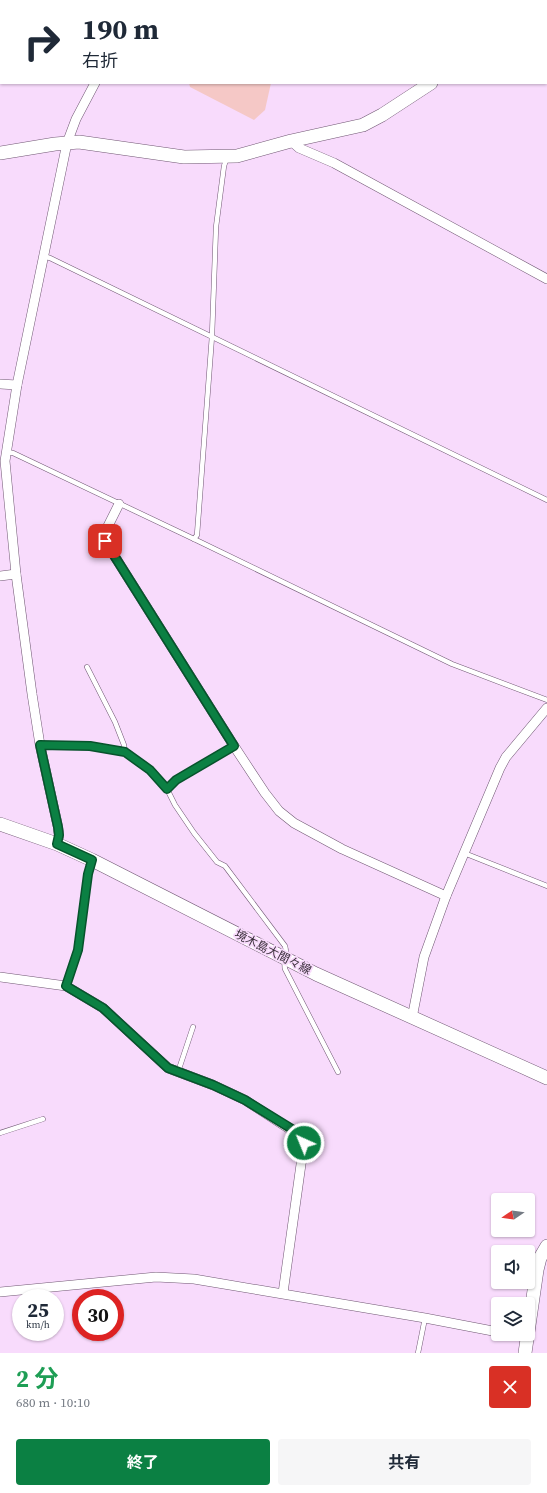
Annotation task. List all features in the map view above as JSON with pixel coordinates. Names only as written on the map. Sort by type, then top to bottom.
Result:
[{"type":"main road","points":[[0,153],[79,142],[184,157],[227,157],[246,154],[291,141],[362,125],[382,115],[429,84]]},
{"type":"main road","name":"境木島大間々線","points":[[0,824],[57,844],[92,860],[316,974],[547,1078]]},
{"type":"main road","points":[[533,1297],[540,1258],[547,1246]]},
{"type":"main road","points":[[525,1353],[527,1341]]},
{"type":"street","points":[[57,844],[59,835],[58,827],[40,745],[16,574],[7,481],[6,452],[17,385],[67,143],[76,119],[94,84]]},
{"type":"street","points":[[291,141],[299,148],[334,164],[547,279]]},
{"type":"street","points":[[0,384],[17,385]]},
{"type":"street","points":[[119,504],[105,532],[105,541],[264,793],[285,817],[342,849],[446,896]]},
{"type":"street","points":[[0,576],[16,574]]},
{"type":"street","points":[[412,1018],[424,957],[446,896],[464,853],[506,757],[547,708]]},
{"type":"street","points":[[0,977],[66,986],[103,1008],[168,1068],[213,1085],[245,1100],[302,1137],[304,1143],[282,1293]]},
{"type":"street","points":[[0,1292],[96,1282],[168,1277],[194,1279],[282,1293],[491,1331]]},
{"type":"lane","points":[[194,539],[197,535],[212,336],[216,227],[224,166],[227,157]]},
{"type":"lane","points":[[43,256],[212,336],[547,500]]},
{"type":"lane","points":[[6,452],[13,453],[194,539],[452,664],[547,700]]},
{"type":"lane","points":[[87,668],[115,722],[124,745],[125,752]]},
{"type":"lane","points":[[40,745],[90,746],[125,752],[150,770],[167,789],[175,805],[194,833],[217,862],[225,866],[280,937],[287,952],[284,966],[285,969],[338,1072]]},
{"type":"lane","points":[[167,789],[176,780],[234,746]]},
{"type":"lane","points":[[464,853],[547,886]]},
{"type":"lane","points":[[66,986],[78,950],[88,874],[92,860]]},
{"type":"lane","points":[[178,1072],[193,1027]]},
{"type":"lane","points":[[0,1133],[43,1119]]},
{"type":"lane","points":[[418,1353],[425,1318]]},
{"type":"shaded area","points":[[189,84],[271,84],[265,110],[254,120],[190,87]]},
{"type":"route","points":[[105,541],[234,746],[176,780],[167,789],[150,770],[140,765],[125,752],[103,747],[40,745],[58,827],[59,835],[57,844],[92,860],[88,874],[78,950],[66,986],[77,991],[103,1008],[168,1068],[213,1085],[245,1100],[300,1134],[304,1143]]}]
